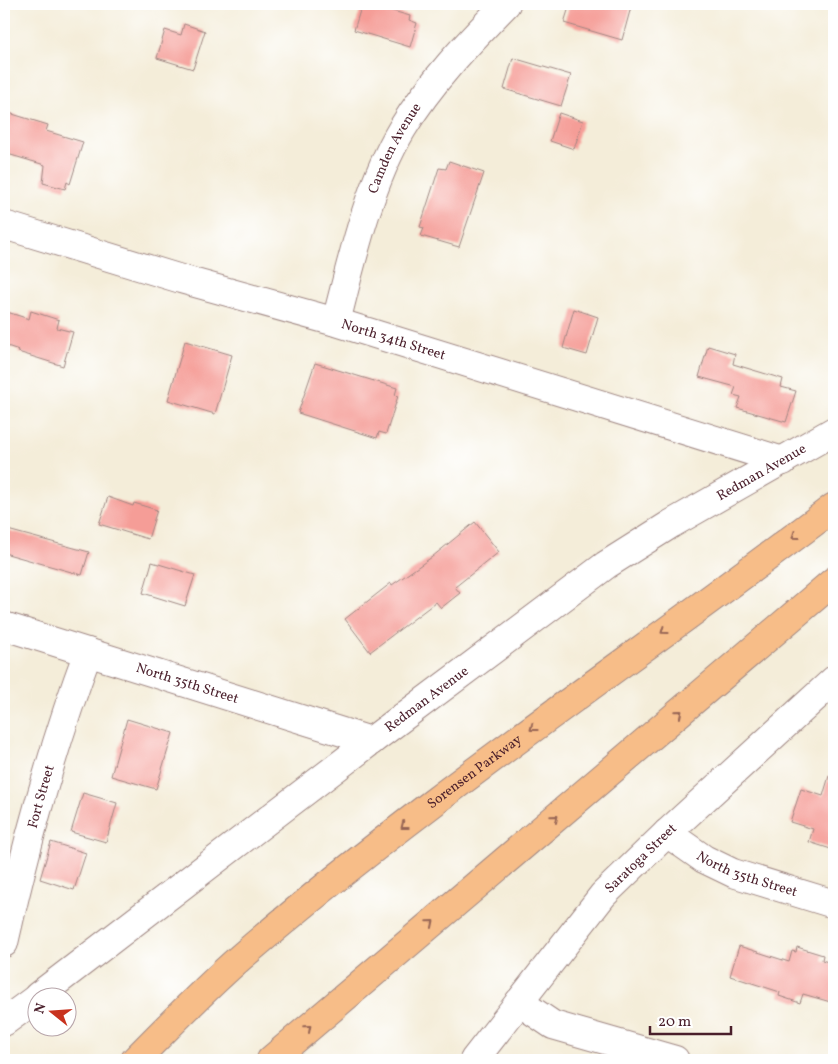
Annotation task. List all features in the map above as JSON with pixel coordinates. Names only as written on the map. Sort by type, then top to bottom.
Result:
[{"type":"main road","name":"Sorensen Parkway","points":[[135,1060],[239,959],[336,878],[625,659],[834,507]]},
{"type":"main road","points":[[271,1060],[834,580]]},
{"type":"street","name":"Camden Avenue","points":[[336,322],[373,194],[402,130],[424,95],[454,57],[506,4]]},
{"type":"street","name":"North 34th Street","points":[[4,225],[181,279],[336,322],[782,461]]},
{"type":"street","name":"Redman Avenue","points":[[52,986],[371,741],[606,564],[671,524],[834,431]]},
{"type":"street","name":"North 35th Street","points":[[4,626],[371,741]]},
{"type":"street","name":"Fort Street","points":[[4,943],[18,878],[75,687],[88,652]]},
{"type":"street","name":"Saratoga Street","points":[[474,1060],[602,895],[666,833],[834,680]]},
{"type":"street","name":"North 35th Street","points":[[666,833],[704,859],[733,873],[834,904]]},
{"type":"street","points":[[519,1002],[554,1025],[675,1060]]},
{"type":"street","name":"Redman Avenue","points":[[4,1022],[28,1004]]},
{"type":"building","points":[[362,4],[369,4],[410,16],[409,20],[417,23],[410,47],[354,30]]},
{"type":"building","points":[[570,4],[619,4],[631,7],[622,40],[564,23]]},
{"type":"building","points":[[184,24],[205,31],[193,69],[157,58],[165,30],[181,35]]},
{"type":"building","points":[[513,58],[571,75],[561,106],[504,89]]},
{"type":"building","points":[[9,113],[48,125],[46,131],[83,142],[70,184],[67,182],[65,189],[43,183],[45,165],[4,153],[4,132]]},
{"type":"building","points":[[559,113],[583,121],[574,149],[550,141]]},
{"type":"building","points":[[449,161],[484,173],[459,247],[421,236],[424,228],[420,227],[439,168],[446,169]]},
{"type":"building","points":[[574,309],[598,317],[587,355],[563,348]]},
{"type":"building","points":[[4,311],[29,319],[31,311],[59,320],[57,328],[73,332],[63,366],[18,352],[19,350],[4,345]]},
{"type":"building","points":[[185,341],[232,355],[215,414],[168,400]]},
{"type":"building","points":[[708,346],[735,354],[733,364],[783,379],[781,387],[796,391],[786,422],[737,408],[741,397],[733,395],[736,387],[699,377]]},
{"type":"building","points":[[315,363],[397,388],[395,395],[398,396],[386,434],[379,432],[377,438],[298,413]]},
{"type":"building","points":[[108,497],[133,506],[134,503],[157,510],[148,539],[99,524]]},
{"type":"building","points":[[475,522],[499,552],[455,587],[460,593],[441,608],[436,602],[370,652],[345,619],[391,583],[392,585],[432,557]]},
{"type":"building","points":[[4,529],[89,552],[82,575],[4,553]]},
{"type":"building","points":[[152,562],[195,575],[185,606],[143,593]]},
{"type":"building","points":[[127,719],[173,733],[156,789],[111,776]]},
{"type":"building","points":[[829,776],[834,777],[834,850],[809,842],[813,829],[790,822],[801,789],[823,796]]},
{"type":"building","points":[[83,793],[117,803],[106,842],[71,832]]},
{"type":"building","points":[[51,842],[86,853],[74,890],[40,879]]},
{"type":"building","points":[[739,946],[789,962],[792,951],[796,952],[797,947],[823,955],[822,960],[834,964],[834,1003],[803,994],[800,1003],[779,996],[780,992],[730,976]]}]
